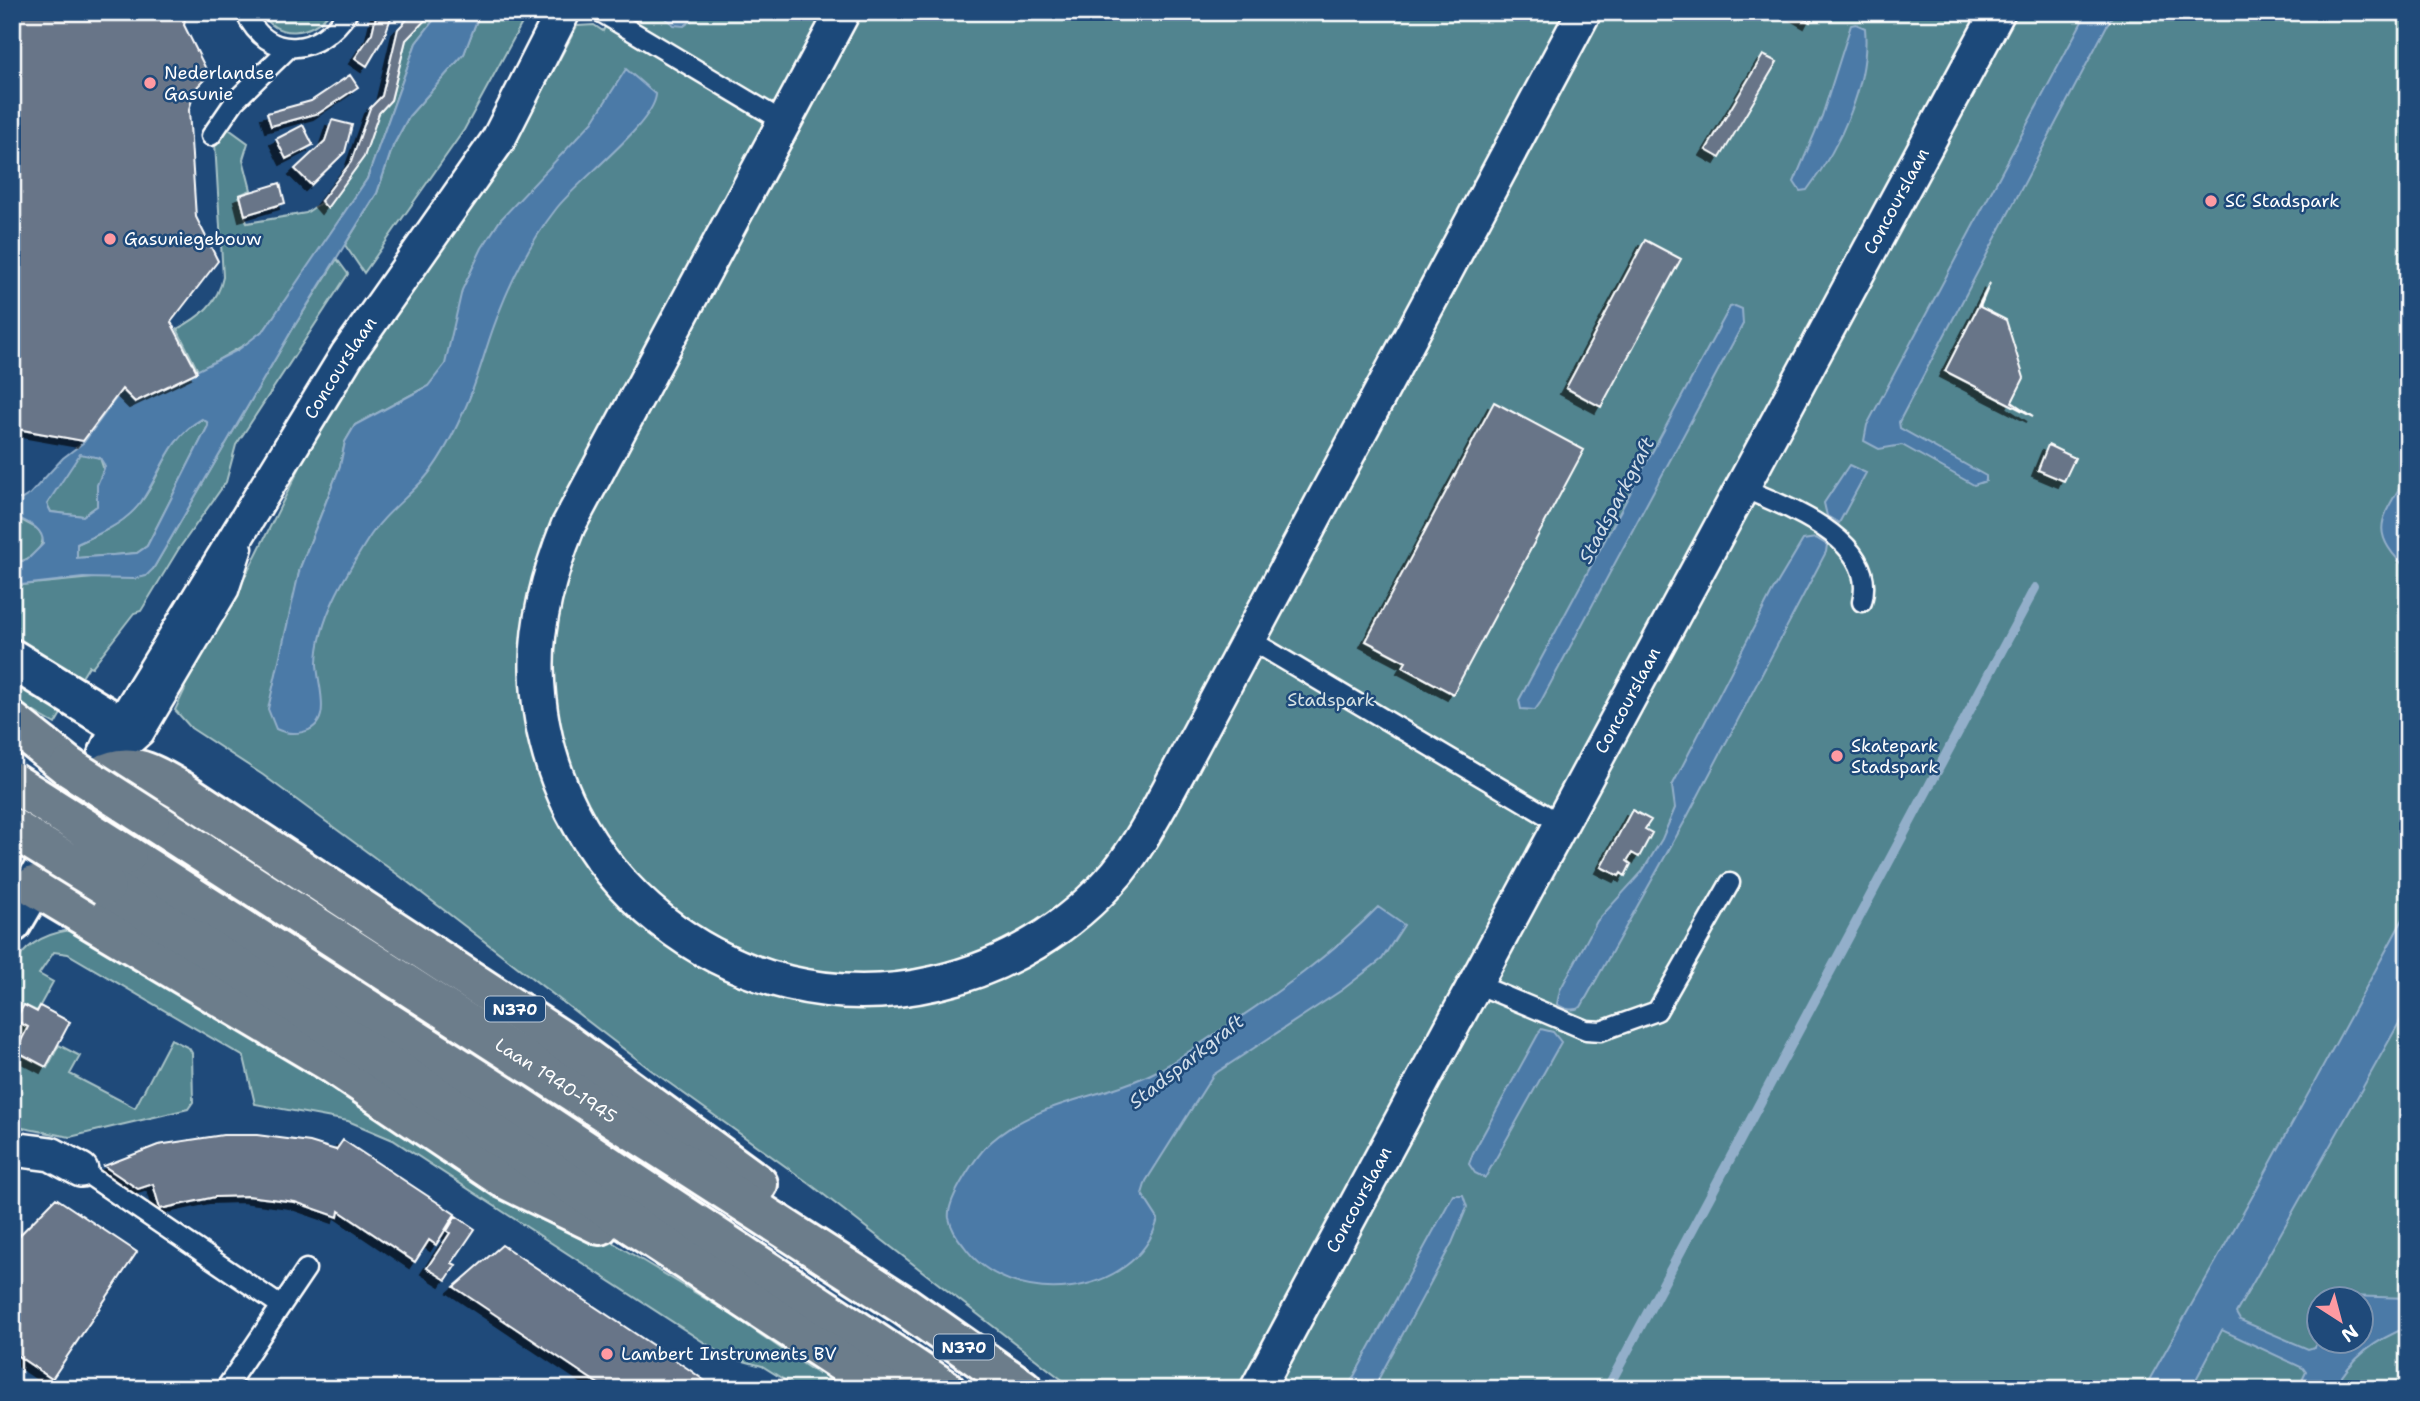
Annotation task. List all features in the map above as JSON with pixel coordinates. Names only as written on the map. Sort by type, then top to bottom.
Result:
[{"type":"highway","name":"N370","points":[[15,733],[84,772],[120,767],[144,769],[429,951],[574,1049],[719,1154],[905,1306]]},
{"type":"highway","name":"Laan 1940-1945","points":[[84,772],[150,819],[905,1306],[1023,1389]]},
{"type":"highway","name":"N370","points":[[12,782],[117,870],[265,984],[714,1275],[883,1389]]},
{"type":"highway","name":"N370","points":[[12,828],[117,870],[505,1097],[945,1389]]},
{"type":"highway","name":"N370","points":[[19,914],[330,1062],[503,1178],[714,1275]]},
{"type":"main road","points":[[12,659],[121,726],[84,772],[19,914]]},
{"type":"street","name":"Concourslaan","points":[[121,726],[208,579],[254,512],[347,355],[498,140],[563,12]]},
{"type":"street","points":[[843,12],[568,526],[545,595],[537,668],[546,741],[571,810],[610,871],[644,907],[693,943],[764,976],[841,991],[893,990],[957,979],[994,965],[1061,926],[1118,872],[1140,840],[1249,639],[1584,12]]},
{"type":"street","name":"Concourslaan","points":[[1257,1389],[1998,12]]},
{"type":"street","points":[[12,1149],[51,1154],[81,1170]]},
{"type":"lane","points":[[245,12],[252,27],[264,41],[289,48],[318,42],[339,26],[348,12]]},
{"type":"lane","points":[[600,12],[784,122]]},
{"type":"lane","points":[[211,136],[235,101],[289,48]]},
{"type":"lane","points":[[1743,488],[1815,521],[1844,544],[1858,564],[1867,586],[1863,602]]},
{"type":"lane","points":[[84,772],[144,735],[229,591],[254,512]]},
{"type":"lane","points":[[1249,639],[1561,824]]},
{"type":"lane","points":[[1474,983],[1586,1030],[1601,1031],[1657,1011],[1730,883]]},
{"type":"lane","points":[[81,1170],[281,1306]]},
{"type":"lane","points":[[225,1389],[306,1269]]},
{"type":"green space","points":[[261,12],[330,12],[314,26],[295,32],[276,27]]},
{"type":"green space","points":[[432,12],[440,12],[416,43],[367,179],[265,329],[251,341],[198,371],[177,329],[207,308],[217,294],[223,277],[215,143],[226,127],[248,143],[243,159],[251,190],[239,195],[247,223],[306,213],[322,202],[327,208],[364,156],[379,113],[391,100],[406,40]]},
{"type":"green space","points":[[480,12],[528,12],[464,130],[364,273],[345,245],[377,193],[393,146],[409,116],[464,54]]},
{"type":"green space","name":"Stadspark","points":[[612,12],[2408,12],[2408,1389],[1074,1389],[810,1184],[651,1070],[401,877],[263,775],[191,728],[175,710],[185,689],[183,687],[236,595],[315,437],[361,361],[510,154],[577,26],[594,25],[603,31]],"holes":[[[501,219],[457,320],[467,280]],[[422,389],[278,676],[300,568],[340,466],[345,442],[355,425]]]},
{"type":"green space","points":[[337,259],[348,274],[236,445],[226,482],[178,550],[141,611],[134,613],[92,667],[89,666],[78,684],[12,646],[12,586],[153,569],[292,330]]},
{"type":"green space","points":[[202,419],[208,426],[147,546],[137,553],[77,558],[77,544],[119,522],[141,502],[172,447],[189,428]]},
{"type":"green space","points":[[84,453],[100,458],[105,473],[101,478],[97,506],[83,516],[51,512],[47,505],[62,475],[72,461]]},
{"type":"green space","points":[[12,515],[38,529],[43,537],[40,547],[32,555],[23,561],[12,563]]},
{"type":"green space","points":[[12,671],[66,705],[55,724],[12,699]]},
{"type":"green space","points":[[70,930],[480,1171],[612,1242],[732,1315],[818,1374],[828,1356],[873,1389],[799,1389],[762,1366],[725,1356],[393,1140],[348,1121],[255,1104],[244,1057],[68,954],[54,952],[39,974],[53,982],[37,1011],[22,1004],[14,1020],[27,1027],[15,1052],[47,1068],[59,1045],[80,1056],[70,1074],[135,1108],[171,1039],[189,1048],[192,1053],[193,1102],[188,1109],[70,1137],[12,1126],[12,970],[22,954],[35,942]]},
{"type":"water","points":[[440,12],[480,12],[464,54],[409,116],[393,146],[377,193],[292,330],[153,569],[146,576],[134,579],[83,578],[12,586],[12,563],[27,560],[43,544],[43,538],[37,529],[12,515],[12,499],[22,499],[30,494],[63,458],[84,442],[122,390],[135,402],[238,350],[265,329],[367,179],[416,43]],"holes":[[[202,419],[208,426],[147,546],[137,553],[77,558],[77,544],[112,527],[135,510],[181,435]],[[80,454],[100,458],[105,466],[97,485],[97,506],[83,516],[51,512],[47,504]]]},
{"type":"water","points":[[657,12],[692,12],[691,21],[684,26],[674,25]]},
{"type":"water","points":[[2087,12],[2114,12],[1899,422],[1900,428],[1986,476],[1986,481],[1974,485],[1902,445],[1879,449],[1864,441],[1867,425]]},
{"type":"water","points":[[1851,25],[1865,28],[1863,70],[1858,92],[1831,154],[1807,190],[1800,191],[1794,182],[1822,116]]},
{"type":"water","points":[[626,69],[656,95],[652,107],[628,137],[556,209],[537,237],[506,295],[471,394],[445,448],[424,479],[373,532],[342,584],[327,615],[319,647],[317,669],[322,703],[318,722],[309,730],[296,733],[276,729],[268,709],[300,568],[340,466],[345,442],[355,425],[428,386],[445,364],[462,290],[482,248],[501,219],[593,121]]},
{"type":"water","points":[[1730,307],[1742,309],[1743,324],[1540,703],[1535,710],[1521,709],[1519,700]]},
{"type":"water","points":[[1849,465],[1866,473],[1839,523],[1827,516],[1824,503]]},
{"type":"water","points":[[2408,473],[2408,569],[2386,544],[2383,523],[2386,512]]},
{"type":"water","points":[[1816,538],[1827,545],[1826,552],[1686,819],[1581,1007],[1572,1010],[1560,1006],[1557,1004],[1560,990],[1597,921],[1642,872],[1662,839],[1675,808],[1672,786],[1772,592],[1803,540]]},
{"type":"water","name":"Stadsparkgraft","points":[[1378,907],[1404,925],[1382,959],[1342,990],[1213,1075],[1146,1181],[1142,1194],[1158,1219],[1145,1246],[1125,1267],[1099,1280],[1070,1287],[1039,1287],[1010,1281],[984,1267],[962,1243],[951,1226],[949,1210],[964,1177],[992,1141],[1031,1116],[1136,1080],[1174,1061],[1304,972]]},
{"type":"water","points":[[2408,910],[2408,1007],[2236,1313],[2240,1320],[2304,1347],[2304,1356],[2360,1356],[2334,1389],[2298,1389],[2306,1372],[2303,1368],[2222,1330],[2191,1389],[2144,1389]]},
{"type":"water","points":[[1541,1029],[1553,1032],[1561,1042],[1485,1178],[1475,1173],[1469,1164],[1473,1153]]},
{"type":"water","points":[[1453,1195],[1463,1195],[1467,1207],[1452,1243],[1373,1389],[1347,1389]]},
{"type":"water","points":[[2374,1297],[2408,1298],[2408,1327],[2375,1344]]},
{"type":"building","name":"Gasuniegebouw","points":[[12,12],[186,12],[184,25],[209,75],[195,89],[189,110],[196,217],[218,261],[171,322],[197,372],[135,402],[122,389],[83,441],[17,429],[12,420]]},
{"type":"building","points":[[377,12],[393,12],[384,37],[367,66],[355,58],[372,33]]},
{"type":"building","points":[[414,12],[433,12],[406,40],[391,100],[379,113],[364,157],[327,208],[321,201],[351,162],[370,108],[382,96],[398,29]]},
{"type":"building","points":[[1793,12],[1815,12],[1810,22]]},
{"type":"building","points":[[1763,55],[1777,62],[1720,158],[1706,150]]},
{"type":"building","points":[[350,75],[358,87],[319,113],[271,126],[267,113],[311,101]]},
{"type":"building","points":[[332,120],[352,125],[345,152],[311,185],[295,169],[325,141]]},
{"type":"building","points":[[303,125],[313,145],[286,159],[276,139]]},
{"type":"building","points":[[280,183],[285,203],[245,215],[240,195]]},
{"type":"building","points":[[1645,240],[1681,259],[1601,407],[1566,388]]},
{"type":"building","points":[[1990,283],[1980,307],[2006,320],[2024,378],[2012,402],[2033,416],[1945,371]]},
{"type":"building","points":[[1494,402],[1584,450],[1453,694],[1403,667],[1406,662],[1366,641]]},
{"type":"building","points":[[2048,445],[2075,458],[2064,481],[2038,470]]},
{"type":"building","points":[[1632,810],[1651,820],[1645,829],[1652,833],[1639,857],[1632,853],[1627,861],[1631,864],[1625,876],[1621,873],[1619,876],[1601,867]]},
{"type":"building","points":[[24,1005],[37,1012],[40,1006],[70,1022],[46,1067],[16,1051],[28,1027],[15,1020]]},
{"type":"building","points":[[223,1135],[257,1135],[310,1142],[336,1150],[343,1140],[455,1214],[436,1245],[429,1240],[415,1262],[339,1211],[338,1217],[295,1202],[248,1196],[215,1197],[160,1209],[153,1184],[138,1189],[104,1166],[158,1145]]},
{"type":"building","points":[[56,1198],[137,1252],[52,1379],[12,1352],[12,1243]]},
{"type":"building","points":[[456,1216],[475,1229],[452,1263],[456,1265],[446,1280],[427,1268],[450,1233],[447,1231]]},
{"type":"building","points":[[502,1245],[716,1389],[606,1389],[454,1287]]},
{"type":"waterway","points":[[1607,1389],[2035,588]]},
{"type":"place","name":"Nederlandse Gasunie","points":[[150,83]]},
{"type":"place","name":"SC Stadspark","points":[[2211,201]]},
{"type":"place","name":"Gasuniegebouw","points":[[110,239]]},
{"type":"place","name":"Skatepark Stadspark","points":[[1837,756]]},
{"type":"place","name":"Lambert Instruments BV","points":[[607,1354]]}]
